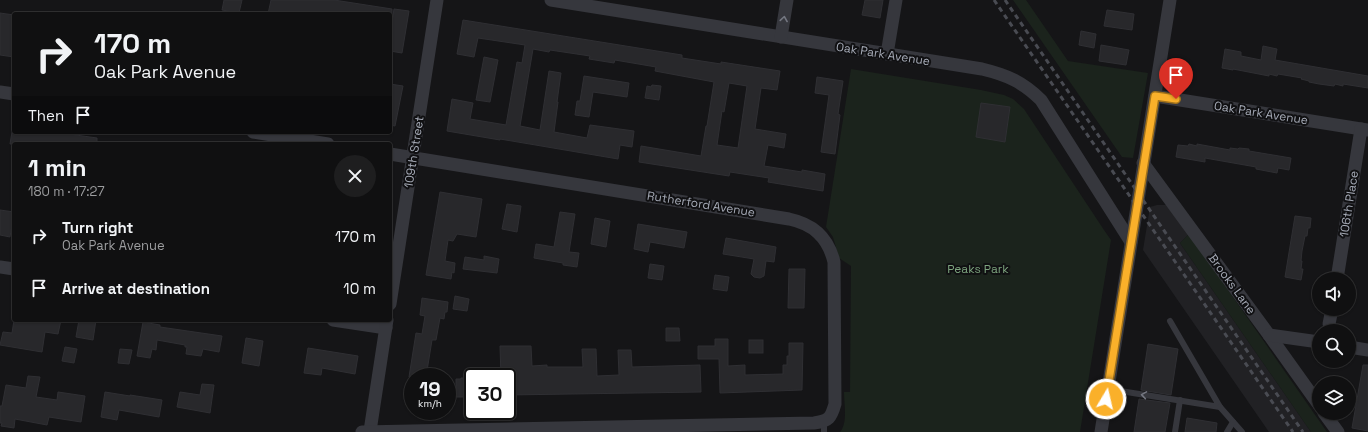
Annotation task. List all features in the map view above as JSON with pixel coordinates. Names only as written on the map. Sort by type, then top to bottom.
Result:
[{"type":"street","name":"109th Street","points":[[392,292],[414,158],[437,0]]},
{"type":"street","name":"Oak Park Avenue","points":[[551,0],[1001,73],[1030,90],[1041,100],[1131,242]]},
{"type":"street","points":[[781,37],[787,0]]},
{"type":"street","points":[[887,54],[896,0]]},
{"type":"street","points":[[1101,432],[1170,0]]},
{"type":"street","points":[[0,92],[12,94]]},
{"type":"street","name":"Oak Park Avenue","points":[[1155,96],[1364,129]]},
{"type":"street","name":"106th Place","points":[[1338,272],[1364,129]]},
{"type":"street","points":[[266,134],[316,142]]},
{"type":"street","name":"Rutherford Avenue","points":[[392,154],[788,218],[810,226],[822,236],[830,248],[835,271],[835,404],[832,414],[826,424]]},
{"type":"street","name":"Brooks Lane","points":[[1143,163],[1312,395]]},
{"type":"street","points":[[0,267],[12,269]]},
{"type":"street","points":[[1329,324],[1331,316]]},
{"type":"street","points":[[360,322],[387,324],[366,432],[698,429],[814,423],[826,424]]},
{"type":"street","points":[[1269,335],[1312,341]]},
{"type":"street","points":[[1356,348],[1368,350]]},
{"type":"street","points":[[1329,420],[1338,432]]},
{"type":"lane","points":[[1170,321],[1220,407],[1242,432]]},
{"type":"lane","points":[[1108,389],[1220,407]]},
{"type":"lane","points":[[1175,432],[1180,400]]},
{"type":"lane","points":[[1227,432],[1233,422]]},
{"type":"shaded area","points":[[1166,205],[1189,234],[1180,243],[1311,432],[1269,432],[1143,250],[1150,207]]},
{"type":"green space","points":[[1013,0],[1026,0],[1068,61],[1148,73],[1133,158],[1122,157]]},
{"type":"green space","name":"Peaks Park","points":[[851,69],[981,90],[1004,95],[1013,99],[1024,109],[1111,240],[1080,432],[840,432],[845,419],[844,392],[850,392],[851,266],[839,258],[833,237],[826,227]]},
{"type":"green space","points":[[1189,234],[1312,410],[1312,420],[1319,420],[1327,432],[1311,432],[1180,243]]},
{"type":"building","points":[[224,0],[242,0],[239,12],[222,10]]},
{"type":"building","points":[[271,0],[334,0],[392,9],[392,12],[268,12]]},
{"type":"building","points":[[865,0],[883,0],[880,18],[862,15]]},
{"type":"building","points":[[394,9],[409,11],[402,53],[392,51],[392,22]]},
{"type":"building","points":[[1107,10],[1134,14],[1132,30],[1104,26]]},
{"type":"building","points":[[0,13],[12,15],[12,57],[0,55]]},
{"type":"building","points":[[463,20],[682,55],[682,58],[780,71],[777,90],[761,88],[755,129],[786,134],[784,148],[768,145],[764,166],[825,174],[823,191],[768,182],[769,178],[730,172],[729,176],[639,162],[641,146],[701,156],[714,82],[655,71],[656,67],[615,60],[614,63],[589,59],[590,56],[533,49],[520,126],[540,130],[549,71],[561,73],[554,132],[587,138],[590,125],[634,131],[632,147],[620,145],[618,159],[447,131],[452,99],[473,103],[470,119],[506,125],[517,62],[522,63],[525,45],[478,38],[474,57],[457,54]],"holes":[[[729,83],[747,86],[738,148],[717,145],[722,111],[724,112]]]},
{"type":"building","points":[[1081,31],[1096,34],[1094,48],[1079,45]]},
{"type":"building","points":[[1101,45],[1129,50],[1126,65],[1099,61]]},
{"type":"building","points":[[1263,46],[1277,49],[1275,60],[1368,76],[1368,88],[1343,84],[1343,86],[1335,84],[1334,86],[1319,84],[1309,82],[1301,79],[1302,78],[1278,74],[1277,76],[1269,74],[1269,76],[1222,68],[1225,49],[1241,52],[1241,56],[1261,60]]},
{"type":"building","points":[[484,57],[498,60],[490,102],[476,100]]},
{"type":"building","points":[[584,76],[629,83],[627,97],[593,92],[589,117],[575,115],[577,101],[580,101]]},
{"type":"building","points":[[817,77],[843,81],[838,114],[840,115],[835,154],[821,152],[829,95],[815,93]]},
{"type":"building","points":[[392,84],[403,86],[395,126],[392,125]]},
{"type":"building","points":[[652,85],[661,86],[659,100],[645,98],[647,86],[651,87]]},
{"type":"building","points":[[981,103],[1010,107],[1005,142],[976,137]]},
{"type":"building","points":[[12,132],[12,134],[69,134],[97,138],[97,142],[12,142],[12,144],[10,144]]},
{"type":"building","points":[[1189,144],[1230,150],[1230,148],[1249,149],[1249,151],[1291,158],[1289,170],[1278,168],[1277,173],[1256,169],[1256,167],[1205,158],[1205,162],[1176,157],[1178,145],[1188,146]]},
{"type":"building","points":[[440,192],[482,199],[476,237],[457,234],[453,241],[448,240],[445,261],[455,263],[454,273],[452,272],[451,279],[426,275]]},
{"type":"building","points":[[507,204],[521,206],[517,232],[502,229]]},
{"type":"building","points":[[0,210],[12,212],[10,237],[0,235]]},
{"type":"building","points":[[560,212],[575,214],[569,252],[579,253],[577,267],[534,258],[536,244],[554,247]]},
{"type":"building","points":[[1295,216],[1311,218],[1310,228],[1308,228],[1307,236],[1305,236],[1302,251],[1301,269],[1303,269],[1301,280],[1285,277]]},
{"type":"building","points":[[595,218],[610,221],[606,247],[591,244]]},
{"type":"building","points":[[638,224],[687,232],[684,248],[650,242],[648,252],[634,249]]},
{"type":"building","points":[[726,238],[776,247],[774,262],[766,261],[764,276],[760,278],[754,277],[751,274],[754,259],[723,254]]},
{"type":"building","points":[[484,256],[499,259],[497,273],[463,269],[465,257],[484,260]]},
{"type":"building","points":[[650,264],[664,266],[662,280],[648,278]]},
{"type":"building","points":[[789,269],[805,269],[804,308],[788,308]]},
{"type":"building","points":[[715,275],[729,277],[727,291],[713,289]]},
{"type":"building","points":[[455,296],[469,299],[467,311],[453,309]]},
{"type":"building","points":[[422,298],[448,302],[447,312],[445,312],[444,319],[440,318],[436,340],[432,340],[427,368],[410,368],[416,333],[422,334],[425,316],[420,315]]},
{"type":"building","points":[[14,322],[61,322],[58,334],[45,332],[42,352],[0,345],[3,332],[12,333]]},
{"type":"building","points":[[79,322],[96,322],[93,340],[76,337]]},
{"type":"building","points":[[143,322],[160,325],[160,327],[222,336],[219,352],[203,349],[201,356],[186,354],[187,347],[185,347],[185,345],[157,340],[156,350],[152,349],[150,358],[137,356]]},
{"type":"building","points":[[666,328],[679,328],[680,341],[666,341]]},
{"type":"building","points":[[246,338],[263,341],[259,366],[242,363]]},
{"type":"building","points":[[715,339],[728,339],[728,366],[745,365],[745,375],[783,374],[783,365],[787,365],[787,356],[789,356],[789,343],[803,343],[802,390],[720,393],[719,359],[698,359],[698,346],[715,346]]},
{"type":"building","points":[[749,340],[763,340],[763,353],[749,353]]},
{"type":"building","points":[[1148,344],[1178,349],[1171,395],[1141,390]]},
{"type":"building","points":[[500,346],[531,346],[532,366],[547,365],[547,367],[583,367],[582,349],[596,349],[597,376],[619,375],[618,350],[631,350],[632,367],[700,365],[701,392],[516,395],[516,368],[501,368]]},
{"type":"building","points":[[65,347],[77,349],[74,363],[62,361]]},
{"type":"building","points":[[308,348],[358,356],[355,374],[322,368],[321,375],[304,373]]},
{"type":"building","points":[[120,349],[132,350],[129,364],[118,363]]},
{"type":"building","points":[[1363,365],[1368,365],[1368,431],[1352,428],[1353,420],[1356,420],[1356,405]]},
{"type":"building","points":[[28,376],[40,377],[36,397],[57,400],[58,392],[85,396],[81,422],[49,417],[47,425],[15,419],[14,428],[1,426],[0,406],[2,406],[6,385],[26,388]]},
{"type":"building","points":[[464,378],[464,397],[456,397],[456,379]]},
{"type":"building","points":[[202,384],[214,385],[210,413],[177,407],[180,392],[200,395]]},
{"type":"building","points":[[105,392],[162,400],[159,417],[119,410],[117,420],[101,417]]},
{"type":"building","points":[[1139,399],[1170,403],[1165,432],[1134,432]]},
{"type":"building","points":[[1187,418],[1217,423],[1216,432],[1185,432]]},
{"type":"railway","points":[[994,0],[1293,432]]},
{"type":"railway","points":[[1005,0],[1303,432]]},
{"type":"route","points":[[1106,399],[1155,96],[1176,99]]}]
